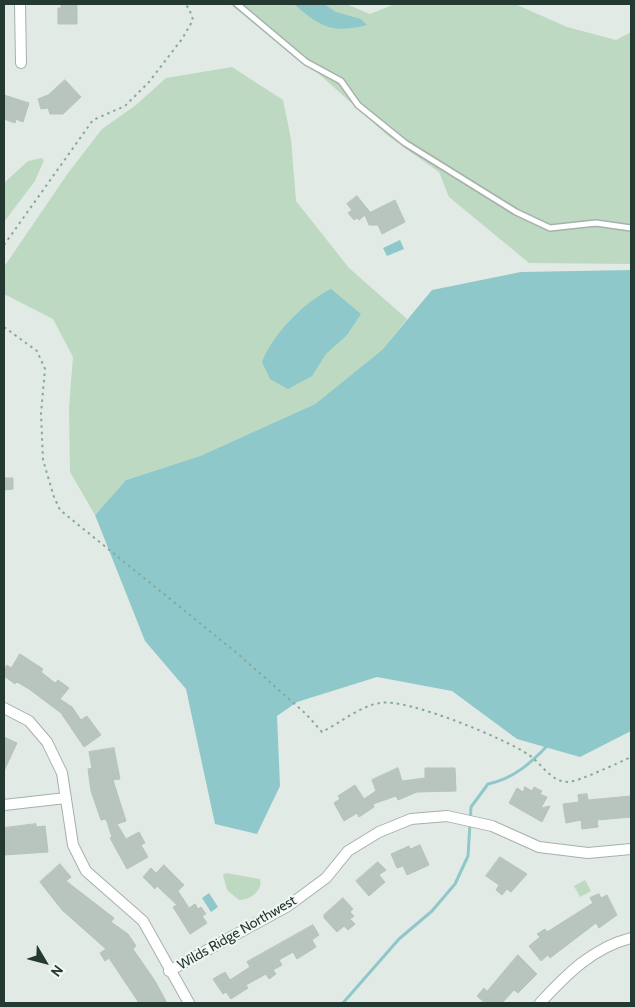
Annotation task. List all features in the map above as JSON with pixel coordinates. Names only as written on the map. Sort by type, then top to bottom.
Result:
[{"type":"street","points":[[20,4],[22,63]]},
{"type":"street","points":[[4,708],[29,721],[47,742],[62,773],[73,845],[86,871],[142,921],[188,1003]]},
{"type":"street","points":[[4,805],[66,798]]},
{"type":"street","name":"Wilds Ridge Northwest","points":[[170,971],[288,906],[326,878],[348,851],[379,832],[411,819],[447,816],[492,826],[539,846],[588,853],[631,849]]},
{"type":"street","points":[[540,1003],[566,975],[591,954],[631,938]]},
{"type":"lane","points":[[237,4],[306,62],[341,81],[358,105],[405,143],[516,212],[550,228],[596,223],[631,228]]},
{"type":"path","points":[[4,245],[93,120],[125,106],[149,82],[182,39],[194,20],[190,8],[184,4]]},
{"type":"path","points":[[4,327],[38,351],[45,369],[41,414],[43,460],[54,497],[62,511],[238,654],[306,714],[322,732],[377,703],[390,702],[432,713],[513,746],[530,755],[559,781],[570,782],[631,757]]},
{"type":"green space","points":[[230,4],[346,4],[370,14],[395,4],[515,4],[567,27],[616,40],[631,32],[631,264],[529,263],[449,197],[439,172],[388,136],[318,73],[296,58]]},
{"type":"green space","points":[[232,67],[283,100],[291,139],[296,201],[349,268],[407,319],[382,350],[315,404],[200,456],[126,480],[95,515],[70,472],[69,407],[73,357],[53,319],[4,294],[4,267],[68,173],[102,129],[136,105],[166,78]]},
{"type":"green space","points":[[42,158],[44,160],[35,181],[4,222],[4,183],[28,161]]},
{"type":"green space","points":[[226,873],[260,879],[260,887],[251,897],[239,900],[227,890],[223,875]]},
{"type":"green space","points":[[585,880],[591,891],[580,897],[574,886]]},
{"type":"water","points":[[294,4],[324,4],[336,12],[361,19],[367,25],[344,29],[327,26],[311,18]]},
{"type":"water","points":[[400,240],[404,249],[387,256],[383,248]]},
{"type":"water","points":[[631,270],[631,731],[580,757],[517,739],[452,691],[377,677],[297,702],[277,716],[280,786],[257,834],[215,824],[186,689],[145,641],[95,515],[126,480],[200,456],[315,404],[382,350],[432,290],[521,272]]},
{"type":"water","points":[[331,289],[361,314],[347,335],[326,354],[312,376],[288,389],[270,379],[262,362],[273,341],[290,320],[321,294]]},
{"type":"water","points":[[209,893],[218,907],[211,912],[202,898]]},
{"type":"building","points":[[61,4],[77,4],[77,24],[58,24],[58,8],[61,8]]},
{"type":"building","points":[[65,80],[81,97],[63,114],[50,114],[48,108],[41,109],[38,99],[48,95]]},
{"type":"building","points":[[4,95],[29,103],[23,122],[16,119],[15,123],[4,119],[6,109],[4,108]]},
{"type":"building","points":[[357,196],[369,213],[395,200],[405,222],[382,234],[378,225],[369,225],[365,215],[359,220],[357,218],[354,220],[348,213],[352,210],[347,204]]},
{"type":"building","points":[[4,478],[13,478],[13,489],[4,490]]},
{"type":"building","points":[[20,654],[43,669],[41,672],[55,683],[58,680],[69,688],[60,699],[72,707],[81,720],[87,716],[101,735],[84,747],[61,713],[29,689],[17,682],[15,684],[4,676],[4,670],[7,665],[11,668]]},
{"type":"building","points":[[4,737],[17,743],[4,771]]},
{"type":"building","points":[[114,748],[120,779],[113,780],[126,821],[117,824],[126,839],[139,832],[145,843],[141,845],[148,857],[127,869],[110,838],[112,837],[106,819],[101,820],[91,791],[88,769],[92,768],[89,752]]},
{"type":"building","points":[[398,768],[402,781],[425,778],[425,768],[455,768],[456,791],[417,792],[398,800],[396,796],[373,804],[374,807],[359,817],[357,813],[344,821],[334,803],[340,799],[338,796],[355,785],[364,799],[376,791],[372,780]]},
{"type":"building","points":[[525,787],[532,791],[534,787],[542,791],[540,794],[547,797],[541,808],[550,806],[542,822],[509,803],[517,788],[523,792]]},
{"type":"building","points":[[587,794],[588,800],[631,796],[631,817],[597,820],[598,827],[582,829],[581,820],[566,823],[563,804],[579,802],[578,795]]},
{"type":"building","points":[[36,824],[36,827],[45,826],[48,852],[4,855],[4,828]]},
{"type":"building","points":[[420,845],[429,865],[407,875],[403,866],[397,868],[391,854],[409,846],[410,849]]},
{"type":"building","points":[[500,857],[527,874],[511,892],[507,889],[502,895],[496,890],[499,885],[486,876]]},
{"type":"building","points":[[378,862],[386,870],[379,875],[385,882],[369,896],[356,881]]},
{"type":"building","points":[[60,864],[71,877],[66,881],[114,918],[111,922],[128,934],[136,946],[133,949],[155,981],[167,1003],[139,1003],[109,958],[105,961],[100,953],[106,949],[62,910],[40,882]]},
{"type":"building","points":[[164,865],[184,885],[178,891],[189,908],[195,904],[198,909],[201,907],[206,914],[202,916],[207,923],[190,934],[173,907],[177,905],[157,886],[155,889],[143,877],[151,868],[156,873]]},
{"type":"building","points":[[599,894],[601,898],[607,895],[617,915],[599,928],[596,923],[550,958],[548,955],[541,961],[529,946],[540,937],[537,934],[545,929],[547,932],[593,903],[590,898]]},
{"type":"building","points":[[343,898],[353,909],[350,912],[354,916],[350,919],[355,924],[348,930],[344,926],[337,932],[324,918],[324,915]]},
{"type":"building","points":[[313,925],[319,935],[312,940],[316,947],[297,959],[293,952],[279,960],[282,965],[273,970],[276,974],[269,979],[266,974],[246,985],[248,988],[231,999],[226,992],[223,994],[213,979],[225,972],[230,980],[250,967],[247,962]]},
{"type":"building","points":[[518,955],[537,974],[518,993],[514,990],[502,1003],[485,1003],[477,996],[484,988],[487,991]]},
{"type":"waterway","points":[[343,1003],[399,939],[432,911],[455,884],[468,856],[471,807],[488,784],[506,778],[521,769],[548,745]]}]
